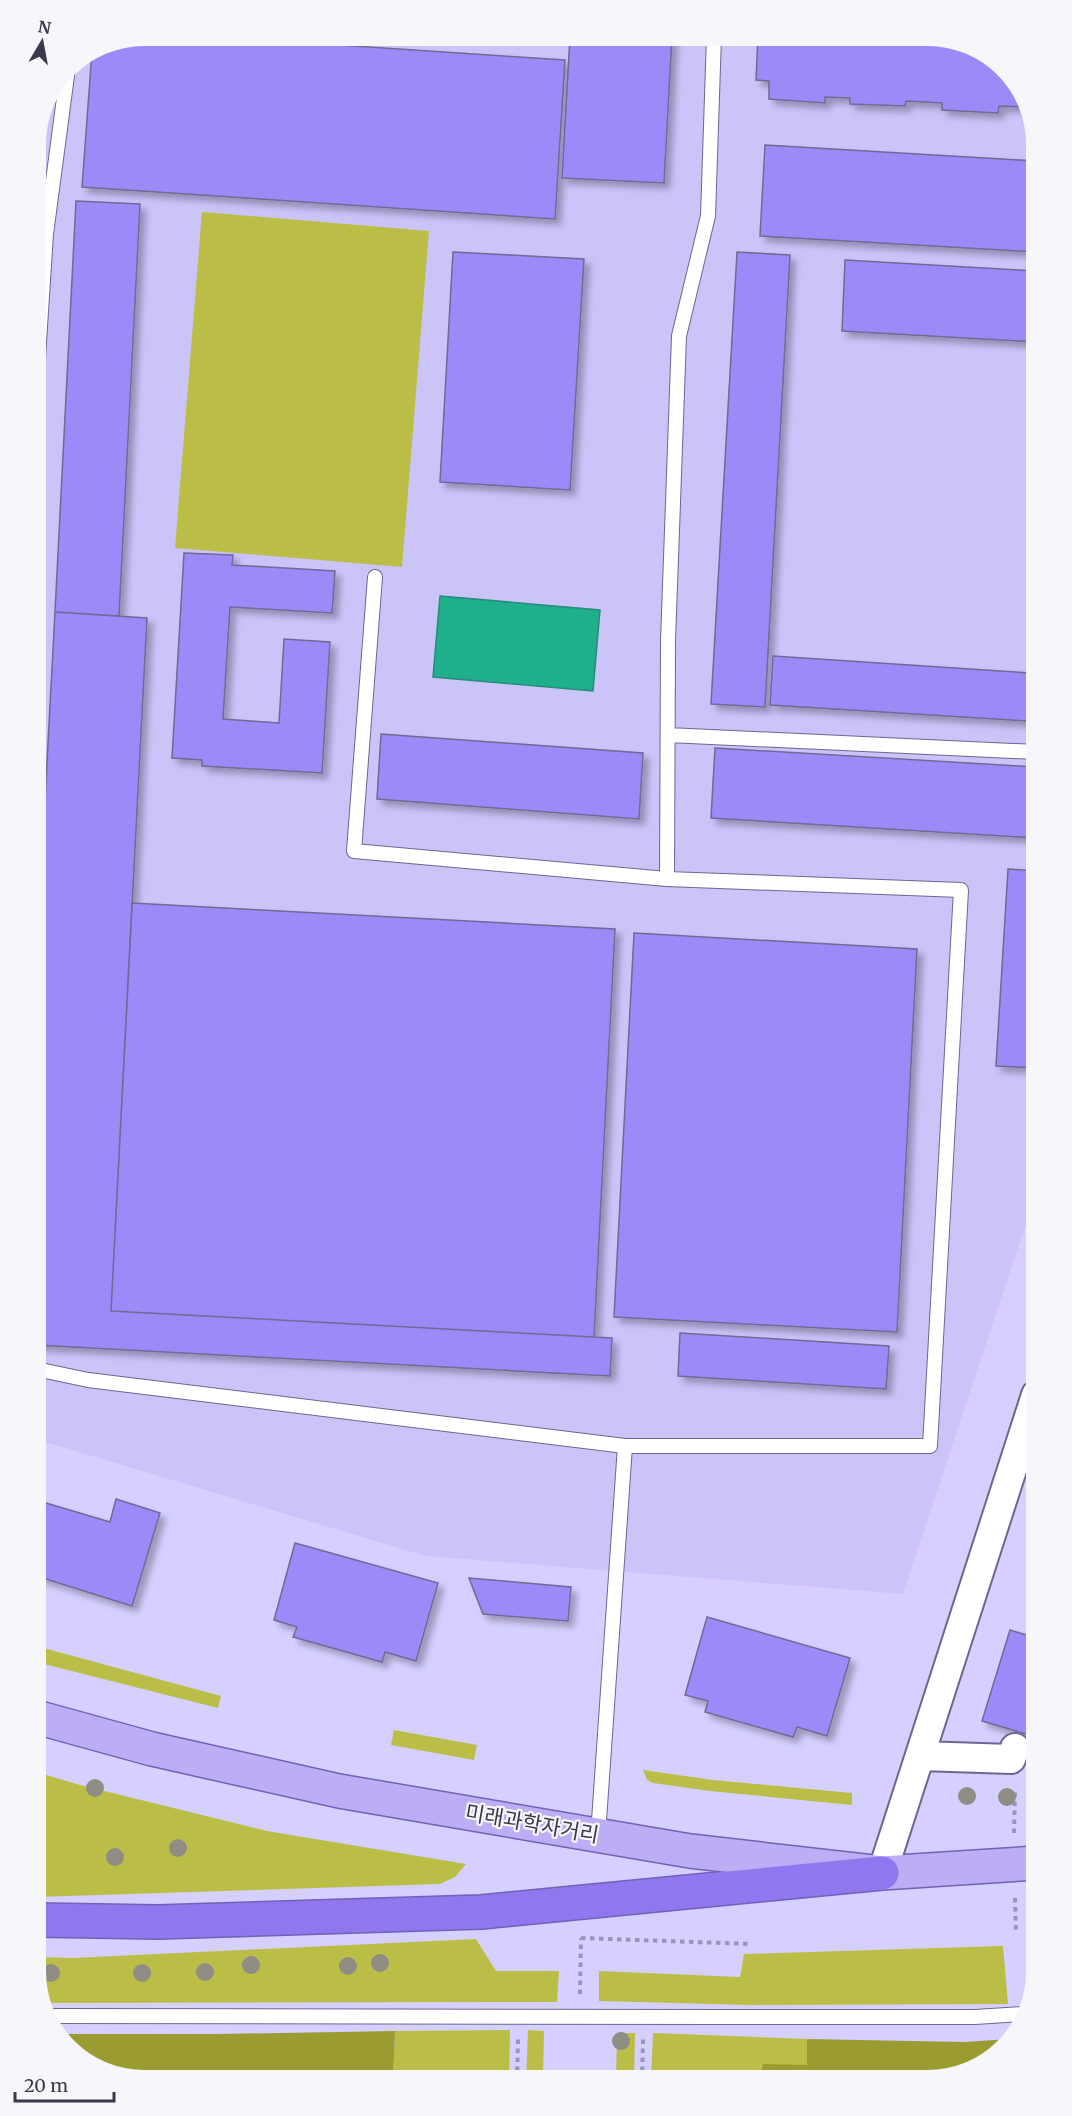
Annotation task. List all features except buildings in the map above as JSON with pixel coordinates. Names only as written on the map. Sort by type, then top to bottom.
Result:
[{"type":"highway","points":[[46,1920],[158,1922],[481,1912],[882,1873]]},
{"type":"main road","name":"미래과학자거리","points":[[46,1720],[152,1749],[339,1791],[690,1851],[882,1873],[1026,1864]]},
{"type":"street","points":[[882,1873],[1026,1426]]},
{"type":"street","points":[[921,1756],[1011,1759],[1015,1748]]},
{"type":"lane","points":[[667,879],[669,630],[679,336],[708,216],[714,47]]},
{"type":"lane","points":[[47,227],[65,87]]},
{"type":"lane","points":[[46,1371],[88,1380],[625,1446],[930,1446],[961,890],[667,879],[354,851],[375,578]]},
{"type":"lane","points":[[668,735],[1026,752]]},
{"type":"lane","points":[[598,1836],[625,1446]]},
{"type":"lane","points":[[58,2016],[740,2018],[975,2017],[1015,2014]]},
{"type":"path","points":[[570,1938],[751,1944]]},
{"type":"path","points":[[580,2002],[581,1938]]},
{"type":"path","points":[[517,2069],[518,2031]]},
{"type":"path","points":[[642,2070],[643,2034]]},
{"type":"shaded area","points":[[144,46],[934,47],[959,52],[982,63],[997,75],[1012,95],[1024,125],[1026,144],[1026,1224],[903,1594],[426,1556],[46,1442],[47,138],[54,107],[63,90],[75,75],[90,63],[107,54],[125,48]]},
{"type":"shaded area","points":[[202,212],[429,231],[402,567],[175,548]]},
{"type":"shaded area","points":[[440,596],[600,610],[593,691],[433,677]]},
{"type":"shaded area","points":[[46,1649],[221,1696],[218,1708],[46,1665]]},
{"type":"shaded area","points":[[394,1730],[477,1745],[474,1760],[391,1745]]},
{"type":"shaded area","points":[[643,1770],[713,1780],[852,1793],[852,1805],[653,1783],[647,1780]]},
{"type":"shaded area","points":[[46,1775],[267,1831],[466,1864],[455,1877],[440,1884],[46,1897]]},
{"type":"shaded area","points":[[476,1939],[496,1971],[559,1971],[557,2002],[52,2003],[48,1991],[46,1957],[73,1958]]},
{"type":"shaded area","points":[[1003,1946],[1008,2004],[750,2005],[599,2001],[599,1971],[740,1977],[744,1954]]},
{"type":"shaded area","points":[[510,2030],[509,2069],[393,2069],[395,2031]]},
{"type":"shaded area","points":[[528,2030],[544,2031],[543,2070],[526,2069]]},
{"type":"shaded area","points":[[395,2031],[393,2069],[125,2068],[90,2053],[69,2034]]},
{"type":"shaded area","points":[[617,2033],[635,2033],[634,2070],[616,2070]]},
{"type":"shaded area","points":[[653,2033],[807,2039],[807,2065],[763,2065],[762,2070],[651,2070]]},
{"type":"shaded area","points":[[807,2039],[964,2042],[998,2040],[977,2056],[947,2068],[928,2070],[762,2070],[763,2064],[807,2065]]}]
